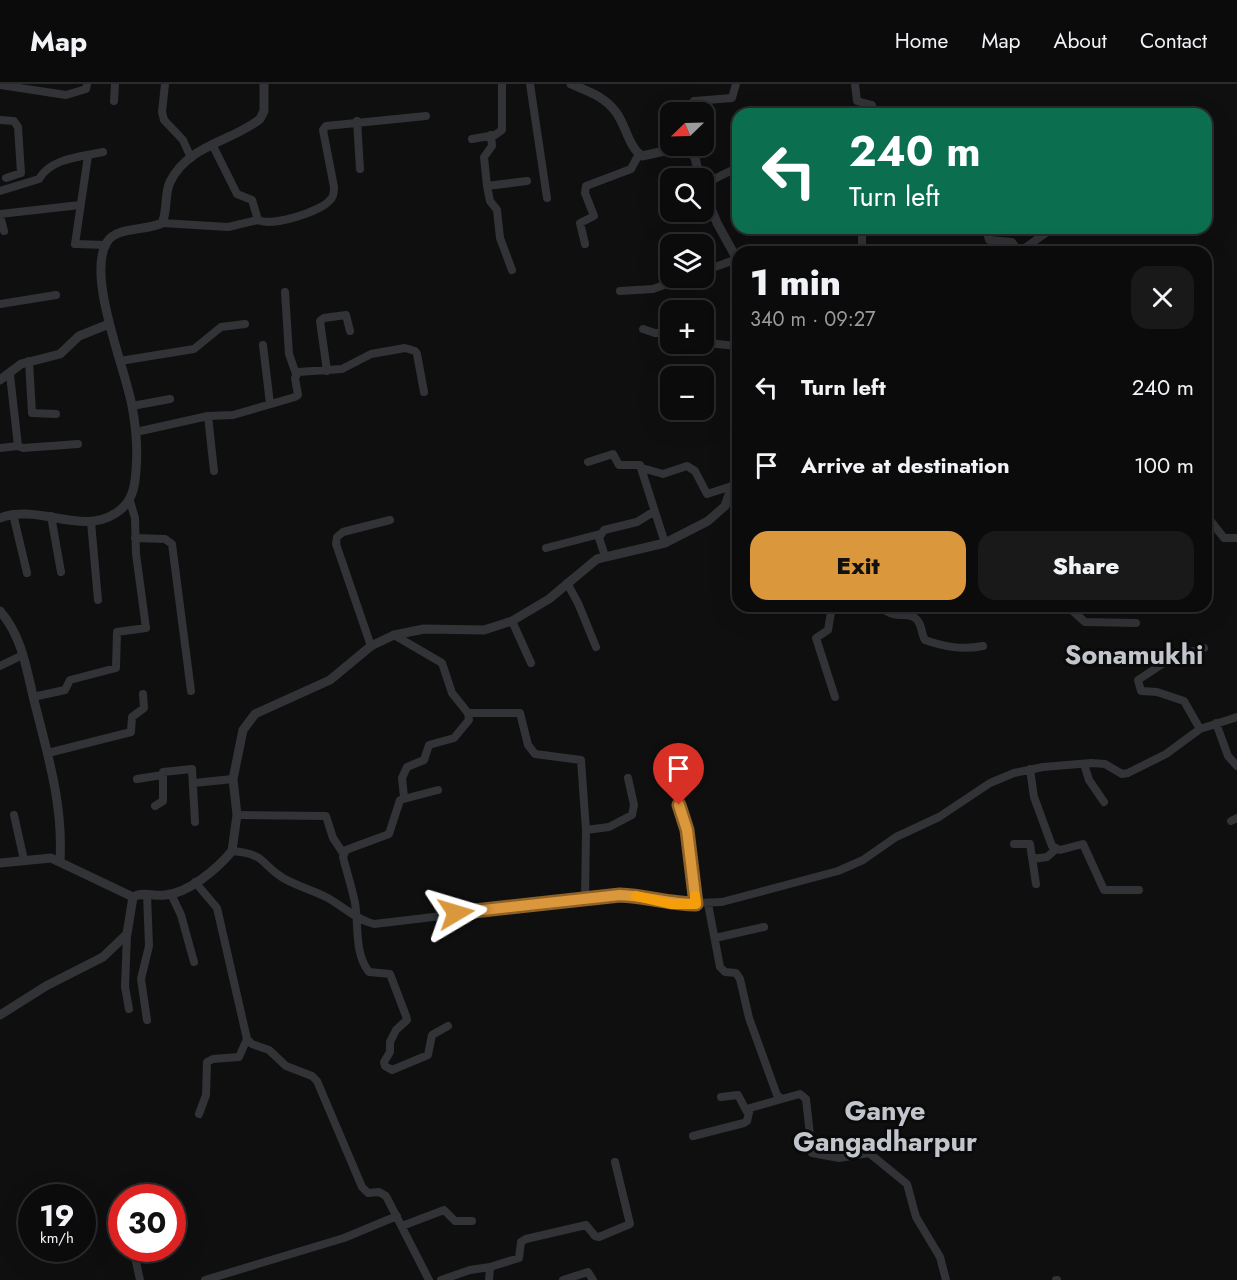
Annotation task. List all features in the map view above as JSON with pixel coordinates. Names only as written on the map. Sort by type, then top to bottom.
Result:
[{"type":"street","points":[[0,85],[66,95],[86,89],[87,84]]},
{"type":"street","points":[[114,101],[116,84]]},
{"type":"street","points":[[165,84],[162,112],[164,120],[183,140],[191,158]]},
{"type":"street","points":[[162,223],[170,182],[191,158],[212,144],[260,119],[264,111],[264,84]]},
{"type":"street","points":[[472,139],[502,130],[502,84]]},
{"type":"street","points":[[530,84],[547,198]]},
{"type":"street","points":[[573,84],[596,94],[615,110],[639,154]]},
{"type":"street","points":[[693,102],[732,98],[736,84]]},
{"type":"street","points":[[855,84],[857,101],[872,105],[873,108]]},
{"type":"street","points":[[33,698],[65,690],[70,680],[116,668],[117,632],[146,628],[135,538],[135,518],[130,501],[135,483],[136,432],[132,406],[102,299],[106,246],[112,237],[119,233],[154,227],[162,223],[228,227],[258,220],[262,222],[300,216],[331,200],[334,187],[323,130],[331,124],[426,116]]},
{"type":"street","points":[[0,120],[14,121],[18,127],[21,173],[6,178]]},
{"type":"street","points":[[357,121],[360,169]]},
{"type":"street","points":[[491,135],[492,146],[484,157],[487,186],[490,201],[497,210],[500,238],[512,270]]},
{"type":"street","points":[[212,144],[237,194],[252,200],[258,220]]},
{"type":"street","points":[[0,191],[39,179],[44,170],[60,162],[103,152]]},
{"type":"street","points":[[639,154],[650,155],[660,152]]},
{"type":"street","points":[[585,244],[580,224],[594,216],[585,193],[586,186],[631,169],[639,154]]},
{"type":"street","points":[[88,156],[75,244],[106,246]]},
{"type":"street","points":[[714,180],[732,171]]},
{"type":"street","points":[[487,186],[527,181]]},
{"type":"street","points":[[4,231],[0,215],[80,205]]},
{"type":"street","points":[[714,216],[732,249]]},
{"type":"street","points":[[988,234],[989,240],[1012,242],[1015,246]]},
{"type":"street","points":[[1028,246],[1044,234]]},
{"type":"street","points":[[714,268],[732,262]]},
{"type":"street","points":[[620,291],[660,286]]},
{"type":"street","points":[[136,432],[208,416],[233,415],[298,394],[296,374],[289,354],[285,292]]},
{"type":"street","points":[[0,304],[56,295]]},
{"type":"street","points":[[327,371],[320,321],[324,318],[346,315],[350,331]]},
{"type":"street","points":[[0,380],[10,375],[21,364],[60,354],[79,336],[109,324]]},
{"type":"street","points":[[120,361],[194,349],[221,327],[246,324]]},
{"type":"street","points":[[643,329],[660,334]]},
{"type":"street","points":[[714,343],[732,345]]},
{"type":"street","points":[[263,345],[270,404]]},
{"type":"street","points":[[296,374],[303,371],[327,371],[347,367],[370,354],[410,348],[417,354],[424,392]]},
{"type":"street","points":[[28,361],[32,413],[56,414]]},
{"type":"street","points":[[10,375],[18,446]]},
{"type":"street","points":[[132,406],[170,399]]},
{"type":"street","points":[[208,416],[214,471]]},
{"type":"street","points":[[0,448],[78,444]]},
{"type":"street","points":[[588,462],[613,454],[619,465],[636,463],[642,468],[663,474],[687,466],[695,471],[707,494],[732,484]]},
{"type":"street","points":[[642,468],[653,512],[665,543]]},
{"type":"street","points":[[0,863],[43,857],[60,861],[133,897],[147,894],[171,894],[195,882],[232,851],[237,815],[233,778],[243,730],[255,714],[330,680],[371,646],[394,635],[424,629],[484,630],[512,621],[529,612],[588,564],[605,556],[665,543],[718,514],[725,506],[732,490]]},
{"type":"street","points":[[0,518],[13,514],[51,516],[91,522],[115,514],[130,501]]},
{"type":"street","points":[[546,548],[645,519],[653,512]]},
{"type":"street","points":[[13,514],[27,573]]},
{"type":"street","points":[[51,516],[61,572]]},
{"type":"street","points":[[371,646],[336,544],[337,537],[343,532],[390,520]]},
{"type":"street","points":[[91,522],[98,600]]},
{"type":"street","points":[[1212,523],[1224,538],[1237,538]]},
{"type":"street","points":[[600,534],[605,556]]},
{"type":"street","points":[[135,538],[165,539],[172,544],[191,691]]},
{"type":"street","points":[[567,583],[579,603],[596,647]]},
{"type":"street","points":[[0,610],[16,632],[48,753],[58,798],[61,825],[60,861]]},
{"type":"street","points":[[831,612],[828,630],[816,638],[836,696]]},
{"type":"street","points":[[888,612],[892,615],[914,617],[918,620],[925,640],[939,645],[962,649],[983,646]]},
{"type":"street","points":[[1073,612],[1084,622],[1136,623]]},
{"type":"street","points":[[512,621],[531,663]]},
{"type":"street","points":[[394,635],[442,663],[452,693],[468,713],[466,726],[454,738],[429,745],[424,760],[403,771],[404,797]]},
{"type":"street","points":[[1200,729],[1184,701],[1158,692],[1142,691],[1138,680],[1173,657],[1204,648]]},
{"type":"street","points":[[0,666],[23,655]]},
{"type":"street","points":[[48,753],[132,732],[132,717],[144,708],[143,694]]},
{"type":"street","points":[[468,713],[520,713],[528,745],[535,754],[581,760],[586,830],[585,898]]},
{"type":"street","points":[[232,851],[244,852],[264,860],[286,880],[326,897],[355,916],[374,924],[620,895],[640,896],[671,904],[708,904],[838,871],[863,860],[896,837],[939,818],[990,783],[1030,769],[1084,764],[1105,764],[1122,774],[1128,773],[1166,754],[1200,729],[1237,717]]},
{"type":"street","points":[[1216,723],[1228,756],[1237,766]]},
{"type":"street","points":[[1084,764],[1089,780],[1104,802]]},
{"type":"street","points":[[155,806],[163,801],[162,775],[166,770],[192,769],[195,822]]},
{"type":"street","points":[[1030,769],[1034,797],[1048,839],[1055,850]]},
{"type":"street","points":[[137,779],[162,775]]},
{"type":"street","points":[[194,783],[233,778]]},
{"type":"street","points":[[586,830],[609,827],[632,814],[634,805],[628,778]]},
{"type":"street","points":[[343,853],[389,834],[396,805],[404,797],[438,790]]},
{"type":"street","points":[[679,805],[687,830],[696,904]]},
{"type":"street","points":[[14,815],[24,860]]},
{"type":"street","points":[[237,815],[326,816],[333,838],[343,853],[355,905],[359,946],[365,968],[369,972],[390,974],[406,1016],[406,1020],[398,1026],[390,1042],[390,1052],[385,1066],[392,1070],[424,1058],[430,1051],[432,1035],[448,1026]]},
{"type":"street","points":[[1014,844],[1030,844],[1036,884]]},
{"type":"street","points":[[1033,859],[1047,857],[1055,850],[1083,844],[1104,890],[1139,890]]},
{"type":"street","points":[[195,882],[217,908],[247,1039],[252,1044],[269,1050],[286,1066],[312,1076],[335,1119],[362,1187],[368,1192],[383,1193],[429,1280]]},
{"type":"street","points":[[147,894],[150,946],[141,979],[147,1020]]},
{"type":"street","points":[[171,894],[181,915],[194,962]]},
{"type":"street","points":[[129,1009],[125,987],[127,934],[133,897]]},
{"type":"street","points":[[708,904],[722,970],[736,973],[740,979],[759,1050],[777,1095],[782,1099]]},
{"type":"street","points":[[715,938],[764,927]]},
{"type":"street","points":[[0,1015],[46,986],[96,962],[127,934]]},
{"type":"street","points":[[199,1114],[206,1095],[207,1062],[213,1059],[239,1057],[247,1039]]},
{"type":"street","points":[[693,1136],[744,1123],[748,1119],[738,1095],[721,1097]]},
{"type":"street","points":[[747,1112],[750,1108],[782,1099],[804,1096],[812,1153],[839,1158],[869,1152],[907,1184],[916,1217],[940,1257],[946,1280]]},
{"type":"street","points":[[441,1280],[519,1258],[521,1242],[526,1239],[586,1225],[595,1236],[599,1237],[630,1224],[631,1220],[619,1187],[615,1162]]},
{"type":"street","points":[[402,1226],[444,1210],[458,1223],[472,1221]]},
{"type":"street","points":[[205,1280],[344,1238],[397,1216]]},
{"type":"street","points":[[136,1262],[140,1280]]},
{"type":"street","points":[[489,1280],[490,1267]]},
{"type":"street","points":[[563,1280],[588,1272],[593,1280]]},
{"type":"slow traffic","points":[[636,896],[671,904],[696,904],[695,896]]},
{"type":"district","name":"Sonamukhi","points":[[1134,654]]},
{"type":"district","name":"Ganye Gangadharpur","points":[[885,1126]]},
{"type":"route","points":[[456,913],[620,895],[640,896],[671,904],[696,904],[687,830],[679,805]]}]
